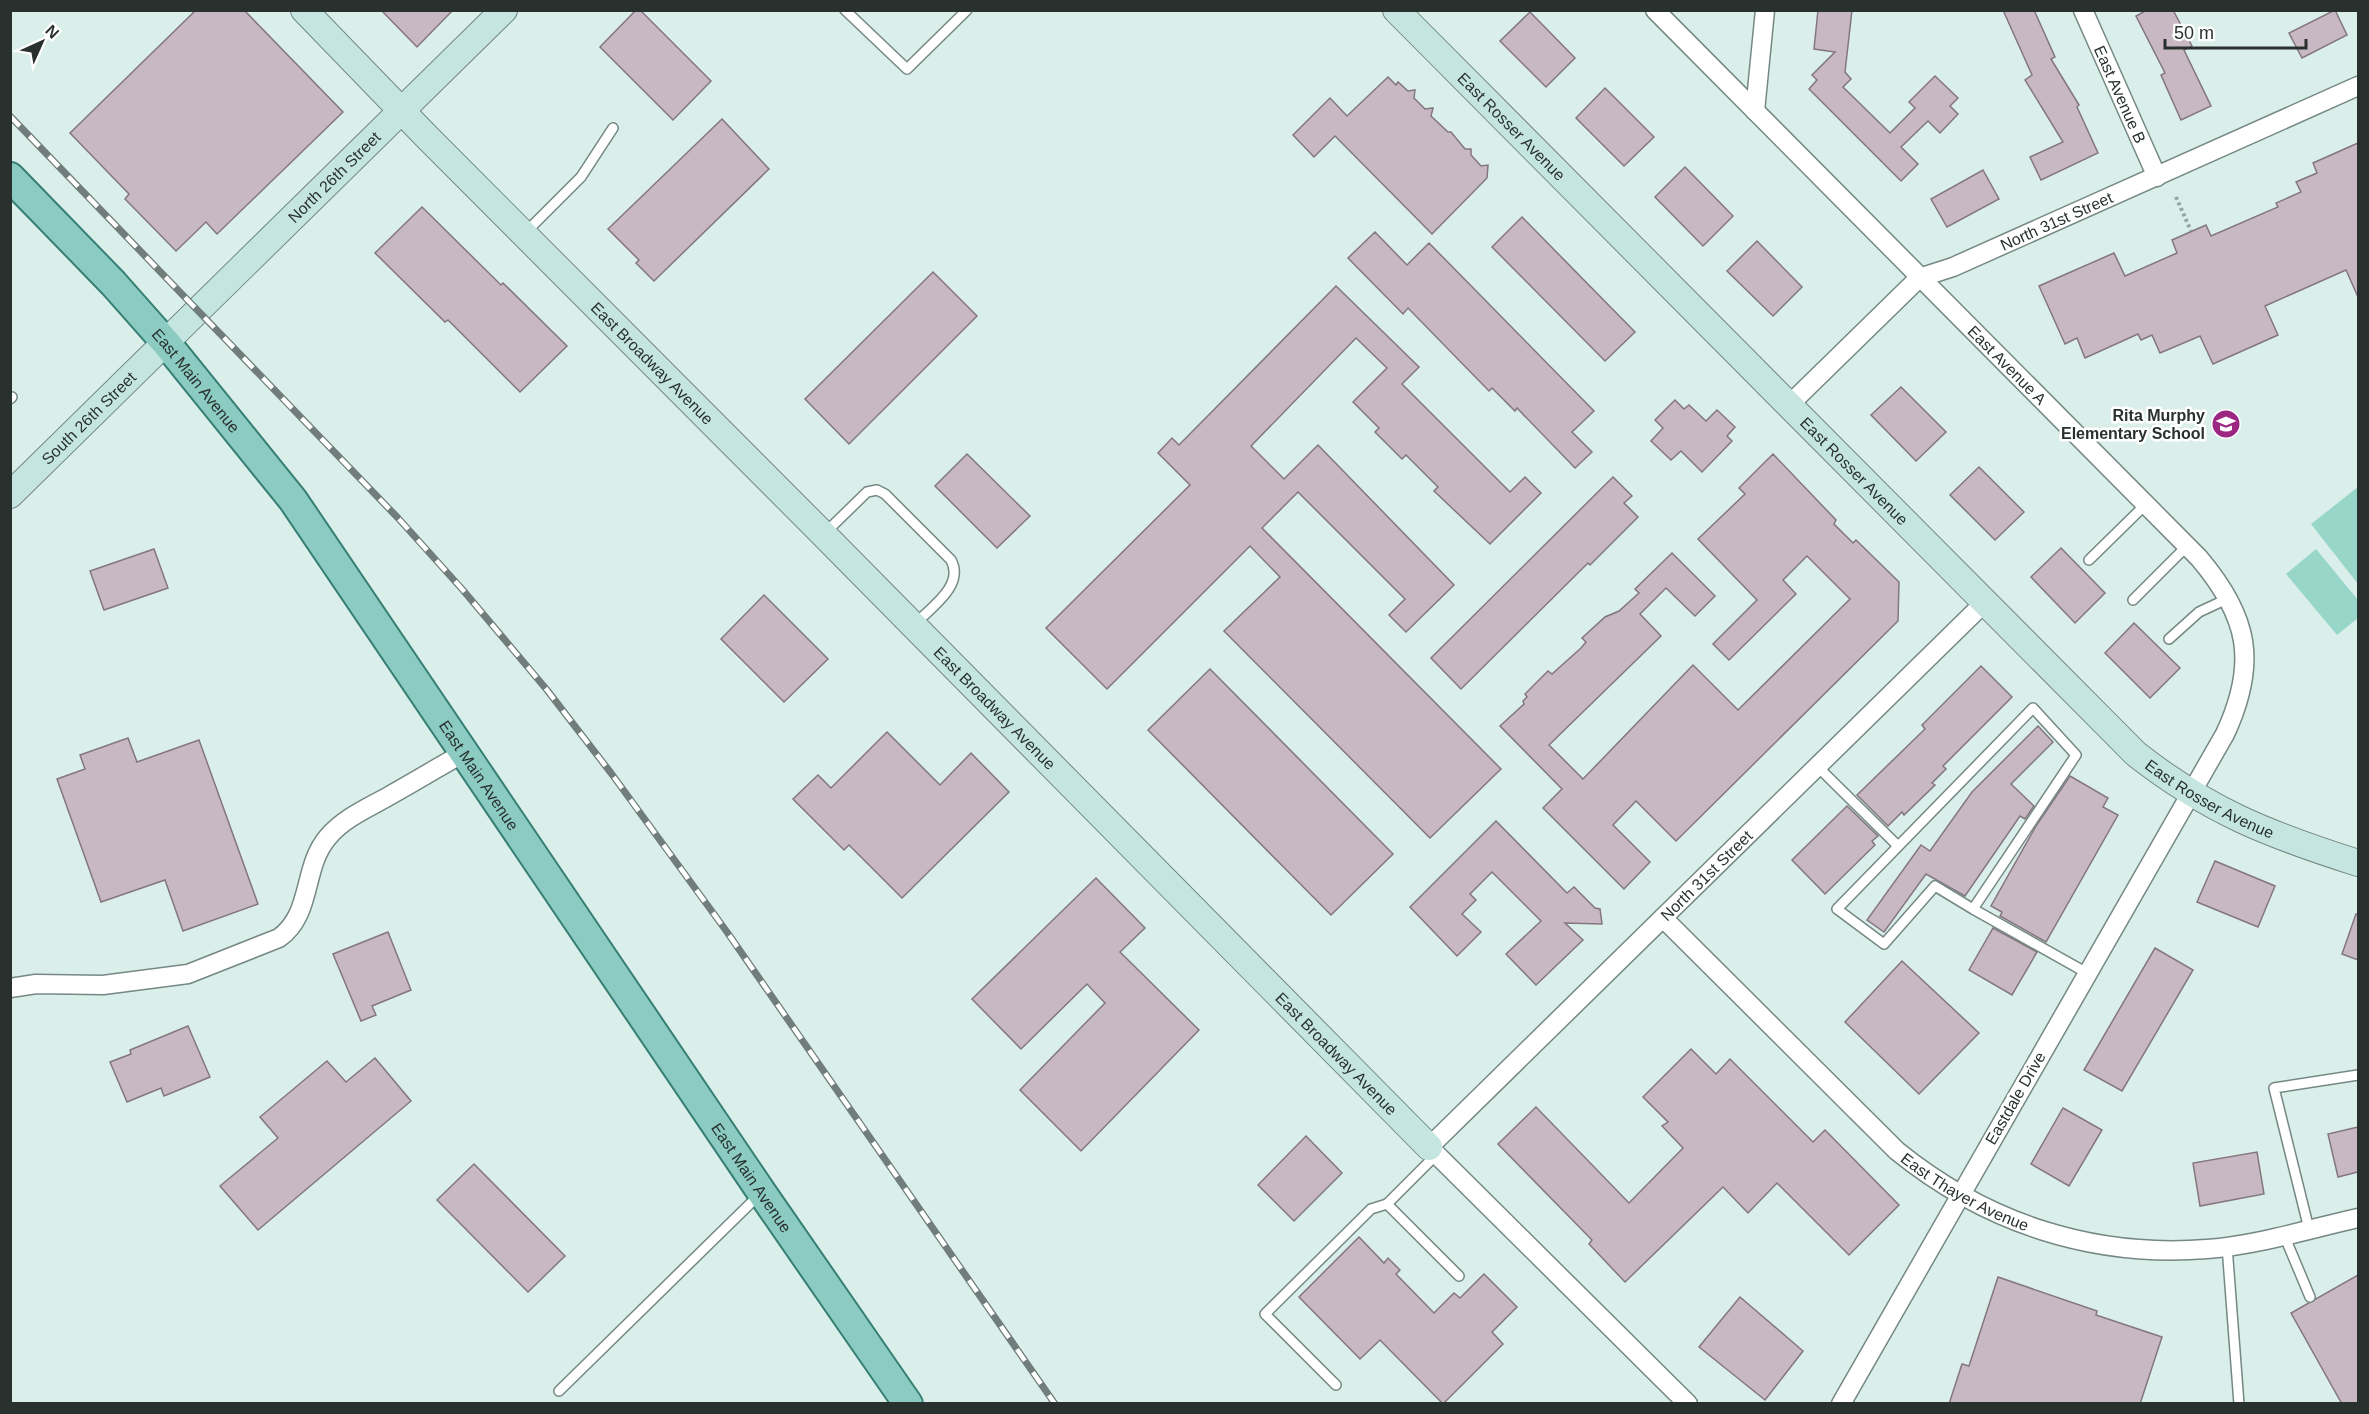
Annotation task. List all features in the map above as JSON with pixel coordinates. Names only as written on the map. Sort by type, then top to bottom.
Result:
[{"type":"main road","name":"East Main Avenue","points":[[10,177],[98,267],[167,344],[293,500],[908,1404]]},
{"type":"street","name":"East Broadway Avenue","points":[[304,10],[402,112],[1433,1151],[1688,1404]]},
{"type":"street","name":"North 26th Street","points":[[167,344],[504,10]]},
{"type":"street","name":"East Rosser Avenue","points":[[1396,10],[2116,736],[2163,776],[2217,809],[2265,831],[2358,863]]},
{"type":"street","name":"East Avenue A","points":[[1655,10],[2187,546],[2229,598],[2239,622],[2244,644],[2244,673],[2240,696],[2225,734],[2191,794]]},
{"type":"street","points":[[1755,111],[1765,10]]},
{"type":"street","name":"East Avenue B","points":[[2083,10],[2157,177]]},
{"type":"street","name":"North 31st Street","points":[[1788,406],[1919,278],[1946,270],[2358,86]]},
{"type":"street","name":"South 26th Street","points":[[10,495],[167,344]]},
{"type":"street","name":"North 31st Street","points":[[1433,1151],[1663,918],[1984,603]]},
{"type":"street","points":[[10,988],[36,984],[103,985],[188,974],[279,938],[296,922],[305,899],[313,862],[327,837],[354,815],[465,752]]},
{"type":"street","name":"Eastdale Drive","points":[[1841,1404],[2191,794]]},
{"type":"street","name":"East Thayer Avenue","points":[[1663,918],[1897,1151],[1959,1196],[2010,1219],[2087,1242],[2144,1250],[2177,1250],[2227,1246],[2358,1218]]},
{"type":"lane","points":[[845,10],[907,69],[967,10]]},
{"type":"lane","points":[[524,235],[581,177],[613,128]]},
{"type":"lane","points":[[824,535],[867,492],[877,490],[885,494],[951,560],[956,573],[951,586],[913,625]]},
{"type":"lane","points":[[2089,560],[2145,505]]},
{"type":"lane","points":[[2133,600],[2187,546]]},
{"type":"lane","points":[[2169,639],[2199,612],[2229,598]]},
{"type":"lane","points":[[1973,909],[2076,756],[2033,708],[1837,909],[1884,944],[1935,886],[1973,909],[2087,974]]},
{"type":"lane","points":[[1818,766],[1898,846]]},
{"type":"lane","points":[[2309,1229],[2274,1088],[2358,1075]]},
{"type":"lane","points":[[1336,1385],[1265,1314],[1371,1209],[1387,1204],[1433,1151]]},
{"type":"lane","points":[[560,1391],[762,1192]]},
{"type":"lane","points":[[1387,1204],[1460,1276]]},
{"type":"lane","points":[[2284,1235],[2310,1296]]},
{"type":"lane","points":[[2227,1246],[2239,1404]]},
{"type":"path","points":[[2176,197],[2191,231]]},
{"type":"green space","points":[[2358,487],[2358,584],[2311,524]]},
{"type":"green space","points":[[2316,549],[2358,600],[2358,618],[2337,635],[2286,574]]},
{"type":"building","points":[[196,10],[244,10],[343,112],[217,234],[206,222],[176,251],[125,199],[129,194],[70,133]]},
{"type":"building","points":[[381,10],[453,10],[417,47]]},
{"type":"building","points":[[636,10],[640,10],[711,81],[673,120],[600,47]]},
{"type":"building","points":[[1818,10],[1852,10],[1845,72],[1851,79],[1843,87],[1890,133],[1915,108],[1909,102],[1935,76],[1958,98],[1950,106],[1958,114],[1940,133],[1928,121],[1901,147],[1918,164],[1901,181],[1809,89],[1817,80],[1812,75],[1835,52],[1814,49]]},
{"type":"building","points":[[2003,10],[2034,10],[2055,57],[2051,59],[2079,105],[2077,107],[2098,153],[2041,180],[2030,157],[2063,142],[2025,80],[2032,75]]},
{"type":"building","points":[[2147,10],[2173,10],[2192,46],[2184,50],[2211,106],[2181,120],[2161,75],[2165,73],[2136,16]]},
{"type":"building","points":[[2335,10],[2347,35],[2302,58],[2289,33]]},
{"type":"building","points":[[1530,12],[1575,58],[1546,87],[1500,41]]},
{"type":"building","points":[[1388,77],[1396,85],[1398,82],[1408,91],[1415,90],[1414,98],[1425,109],[1433,108],[1431,116],[1448,132],[1451,132],[1465,149],[1471,149],[1471,155],[1481,166],[1488,165],[1487,178],[1432,234],[1335,136],[1314,157],[1293,135],[1330,98],[1347,116]]},
{"type":"building","points":[[1605,88],[1654,137],[1624,166],[1576,118]]},
{"type":"building","points":[[722,119],[769,169],[654,281],[636,263],[639,260],[608,229]]},
{"type":"building","points":[[2358,143],[2358,297],[2346,270],[2265,306],[2278,335],[2213,364],[2200,336],[2160,353],[2152,335],[2141,340],[2138,334],[2085,358],[2077,338],[2065,344],[2039,286],[2114,253],[2125,276],[2177,253],[2172,240],[2206,225],[2211,236],[2278,207],[2276,203],[2301,192],[2296,182],[2317,173],[2313,163]]},
{"type":"building","points":[[1685,167],[1733,216],[1703,246],[1655,197]]},
{"type":"building","points":[[1983,170],[1999,199],[1947,227],[1931,199]]},
{"type":"building","points":[[422,207],[567,346],[520,392],[448,320],[445,322],[375,253]]},
{"type":"building","points":[[1522,217],[1635,332],[1605,361],[1492,247]]},
{"type":"building","points":[[1375,232],[1407,265],[1429,243],[1594,411],[1572,432],[1592,452],[1575,468],[1517,408],[1515,411],[1492,388],[1489,391],[1408,308],[1403,314],[1348,258]]},
{"type":"building","points":[[1757,241],[1802,287],[1773,316],[1727,271]]},
{"type":"building","points":[[933,272],[977,316],[849,444],[805,399]]},
{"type":"building","points":[[1336,286],[1419,367],[1402,384],[1510,492],[1525,477],[1541,493],[1490,544],[1434,491],[1438,487],[1406,455],[1402,459],[1375,432],[1379,428],[1353,402],[1387,368],[1356,338],[1251,446],[1284,479],[1318,445],[1454,585],[1406,632],[1389,615],[1405,599],[1298,492],[1262,528],[1501,769],[1430,838],[1224,631],[1280,577],[1250,546],[1107,689],[1046,628],[1190,485],[1158,453],[1172,438],[1179,445]]},
{"type":"building","points":[[1901,387],[1946,432],[1916,461],[1871,415]]},
{"type":"building","points":[[1675,400],[1684,409],[1689,405],[1706,421],[1717,410],[1735,427],[1727,436],[1732,441],[1702,472],[1681,451],[1671,460],[1651,441],[1663,428],[1655,420]]},
{"type":"building","points":[[967,454],[1030,516],[997,548],[935,486]]},
{"type":"building","points":[[1773,454],[1836,520],[1834,524],[1853,543],[1856,540],[1899,582],[1898,621],[1676,841],[1636,801],[1613,825],[1650,862],[1624,889],[1543,808],[1562,789],[1500,726],[1524,704],[1523,701],[1527,697],[1525,694],[1548,671],[1552,674],[1581,648],[1586,642],[1582,638],[1605,617],[1619,611],[1639,593],[1635,589],[1672,553],[1715,596],[1695,616],[1666,588],[1640,614],[1661,636],[1549,745],[1583,779],[1693,665],[1738,710],[1850,599],[1807,556],[1783,580],[1796,594],[1729,660],[1713,644],[1757,600],[1698,539],[1745,494],[1739,488]]},
{"type":"building","points":[[1979,467],[2024,512],[1995,540],[1950,495]]},
{"type":"building","points":[[1613,477],[1632,496],[1624,503],[1638,517],[1590,565],[1588,563],[1461,689],[1431,658]]},
{"type":"building","points":[[2061,548],[2105,593],[2075,623],[2031,577]]},
{"type":"building","points":[[154,549],[168,588],[104,610],[90,571]]},
{"type":"building","points":[[764,595],[828,659],[784,702],[721,639]]},
{"type":"building","points":[[2134,623],[2180,668],[2150,698],[2105,653]]},
{"type":"building","points":[[1981,666],[2012,697],[1943,766],[1946,769],[1932,783],[1935,785],[1904,815],[1902,812],[1888,826],[1857,795],[1925,729],[1922,725]]},
{"type":"building","points":[[1210,669],[1393,854],[1331,915],[1148,730]]},
{"type":"building","points":[[2038,726],[2053,742],[2011,784],[2034,806],[2025,819],[2020,816],[1965,896],[1926,874],[1884,932],[1867,920],[1921,845],[1930,851],[1972,792]]},
{"type":"building","points":[[887,732],[940,785],[971,753],[1009,792],[902,898],[849,845],[844,850],[793,799],[818,775],[831,788]]},
{"type":"building","points":[[128,738],[137,762],[199,740],[258,904],[183,931],[165,880],[101,902],[57,779],[85,769],[80,755]]},
{"type":"building","points":[[2070,776],[2108,798],[2103,807],[2118,815],[2046,942],[2000,916],[2002,912],[1991,906],[2036,826]]},
{"type":"building","points":[[1847,806],[1878,836],[1872,841],[1875,845],[1825,894],[1792,860]]},
{"type":"building","points":[[1496,821],[1567,893],[1574,887],[1595,908],[1600,909],[1602,924],[1565,923],[1583,940],[1536,985],[1506,954],[1541,921],[1492,872],[1470,894],[1476,900],[1462,914],[1481,932],[1457,956],[1410,907]]},
{"type":"building","points":[[2215,861],[2275,886],[2258,927],[2197,902]]},
{"type":"building","points":[[1096,878],[1145,928],[1120,952],[1199,1030],[1081,1151],[1020,1090],[1105,1003],[1087,984],[1021,1049],[972,999]]},
{"type":"building","points":[[2356,914],[2358,914],[2358,960],[2342,954]]},
{"type":"building","points":[[1993,928],[2037,952],[2012,995],[1969,970]]},
{"type":"building","points":[[388,932],[411,990],[372,1006],[376,1015],[361,1021],[333,954]]},
{"type":"building","points":[[2155,948],[2193,970],[2122,1091],[2084,1070]]},
{"type":"building","points":[[1902,961],[1979,1033],[1919,1094],[1845,1022]]},
{"type":"building","points":[[188,1026],[210,1077],[164,1096],[161,1088],[127,1102],[110,1062],[131,1054],[130,1050]]},
{"type":"building","points":[[1691,1049],[1716,1074],[1730,1059],[1813,1142],[1825,1130],[1899,1205],[1849,1255],[1777,1183],[1748,1213],[1723,1187],[1625,1282],[1589,1244],[1592,1240],[1498,1144],[1536,1107],[1629,1203],[1683,1148],[1662,1126],[1668,1122],[1643,1097]]},
{"type":"building","points":[[375,1058],[411,1101],[258,1230],[220,1186],[278,1138],[260,1117],[327,1061],[346,1082]]},
{"type":"building","points":[[2063,1108],[2102,1130],[2069,1186],[2031,1164]]},
{"type":"building","points":[[2358,1127],[2358,1172],[2338,1177],[2328,1134]]},
{"type":"building","points":[[1306,1136],[1342,1173],[1294,1221],[1258,1185]]},
{"type":"building","points":[[2257,1152],[2264,1194],[2200,1206],[2193,1163]]},
{"type":"building","points":[[474,1164],[565,1256],[528,1292],[437,1200]]},
{"type":"building","points":[[1359,1237],[1384,1263],[1388,1258],[1400,1270],[1396,1274],[1434,1313],[1454,1293],[1460,1298],[1484,1274],[1517,1307],[1492,1332],[1503,1344],[1443,1404],[1380,1340],[1360,1359],[1299,1297]]},
{"type":"building","points":[[2358,1275],[2358,1404],[2342,1404],[2291,1313]]},
{"type":"building","points":[[1998,1277],[2097,1311],[2096,1315],[2162,1337],[2140,1404],[1949,1404],[1962,1364],[1969,1366]]},
{"type":"building","points":[[1740,1297],[1803,1351],[1765,1400],[1699,1347]]},
{"type":"railway","points":[[10,116],[398,518],[462,589],[547,690],[611,773],[727,932],[1055,1404]]},
{"type":"place","name":"Rita Murphy Elementary School","points":[[2226,424]]}]
